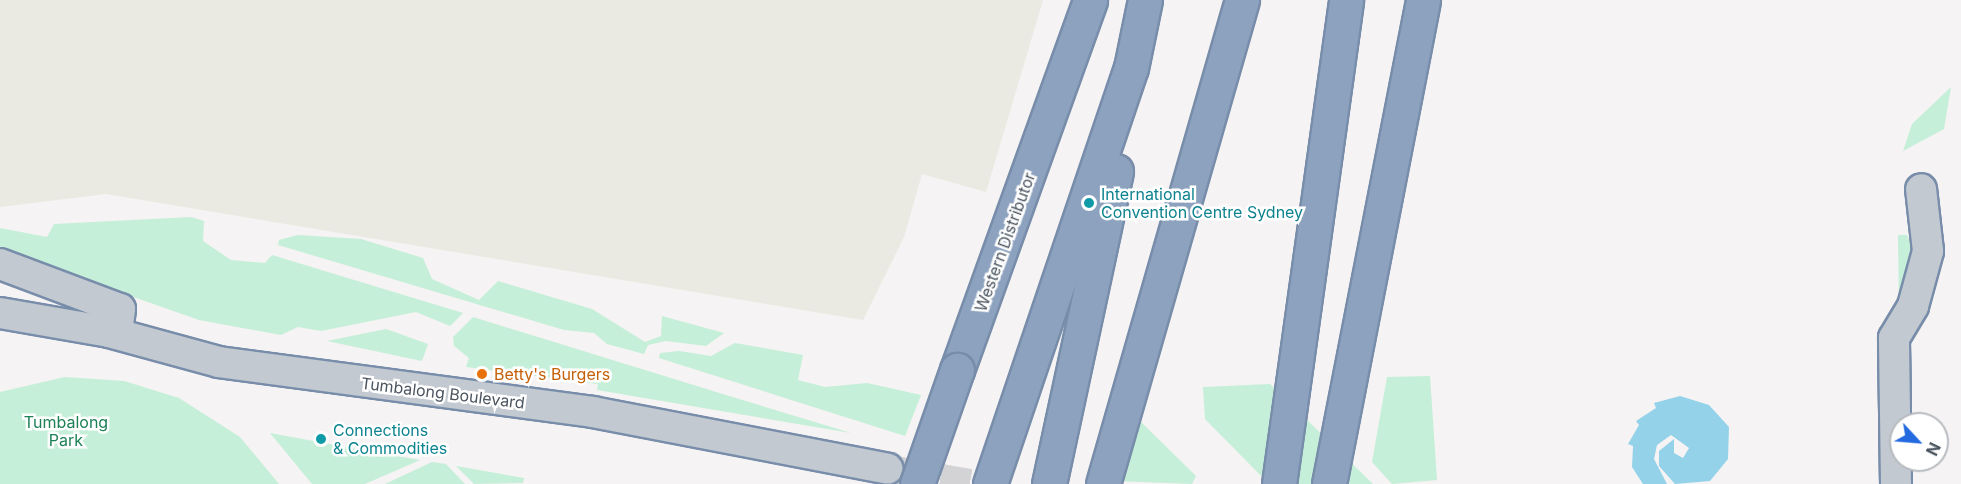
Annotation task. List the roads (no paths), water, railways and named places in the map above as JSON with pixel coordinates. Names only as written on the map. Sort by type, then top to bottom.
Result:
[{"type":"highway","name":"Western Distributor","points":[[917,484],[1090,0]]},
{"type":"highway","points":[[990,484],[1131,68],[1145,0]]},
{"type":"highway","points":[[1049,484],[1076,337],[1157,0]]},
{"type":"highway","points":[[1103,484],[1242,0]]},
{"type":"highway","points":[[1279,484],[1346,0]]},
{"type":"highway","points":[[1329,484],[1385,181],[1423,0]]},
{"type":"highway","points":[[1385,181],[1438,0]]},
{"type":"street","points":[[1896,484],[1894,338],[1913,306],[1928,251],[1921,189]]},
{"type":"street","points":[[0,264],[120,309],[117,334]]},
{"type":"street","name":"Tumbalong Boulevard","points":[[0,313],[117,334],[249,368],[593,412],[888,469]]},
{"type":"water","points":[[1680,396],[1709,405],[1729,427],[1728,459],[1710,481],[1675,484],[1659,466],[1659,451],[1674,439],[1674,453],[1683,458],[1689,448],[1671,435],[1657,445],[1654,459],[1667,484],[1643,484],[1632,467],[1633,446],[1628,444],[1639,425],[1636,421],[1656,408],[1654,403]]},
{"type":"tunnel","points":[[896,471],[970,484]]},
{"type":"place","name":"International Convention Centre Sydney","points":[[1089,203]]},
{"type":"place","name":"Betty's Burgers","points":[[482,374]]},
{"type":"place","name":"Connections & Commodities","points":[[321,439]]},
{"type":"park label","name":"Tumbalong Park","points":[[66,431]]}]
